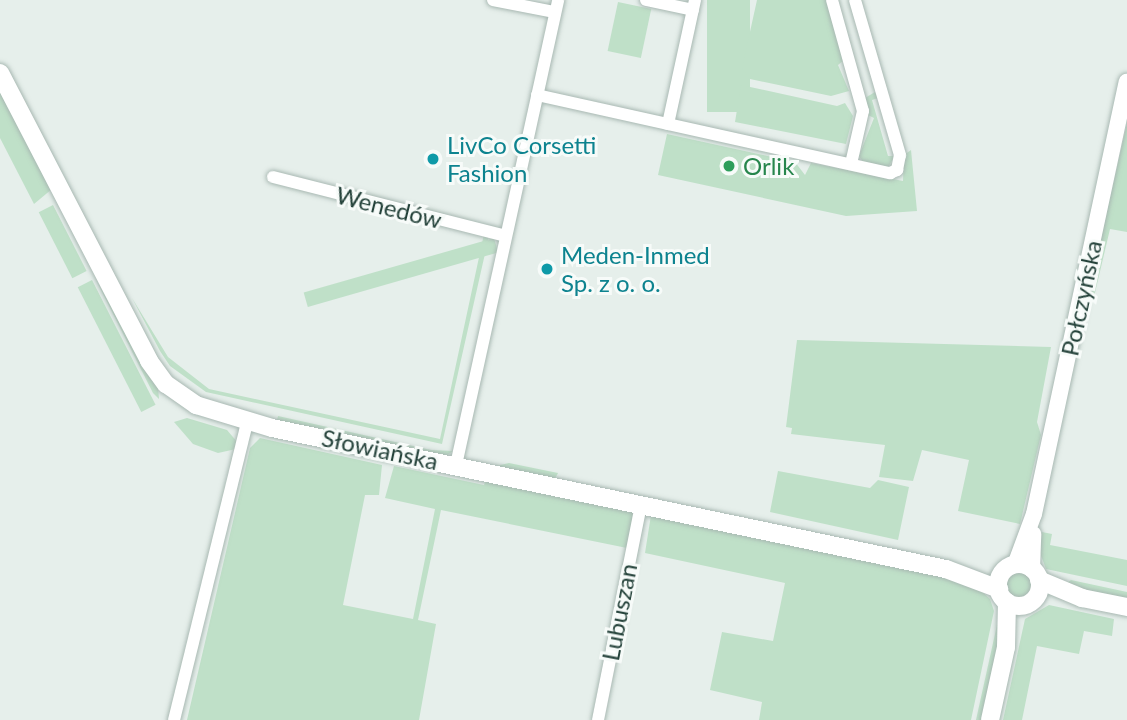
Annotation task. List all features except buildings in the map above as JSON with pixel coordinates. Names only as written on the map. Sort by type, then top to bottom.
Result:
[{"type":"main road","name":"Słowiańska","points":[[0,73],[155,370],[195,405],[247,422],[1127,607]]},
{"type":"main road","name":"Połczyńska","points":[[990,720],[1019,585]]},
{"type":"street","points":[[456,465],[556,6],[493,0]]},
{"type":"street","points":[[646,0],[694,5],[668,124]]},
{"type":"street","points":[[832,0],[863,111],[851,164]]},
{"type":"street","points":[[537,95],[890,173],[900,162],[855,0]]},
{"type":"street","name":"Połczyńska","points":[[1019,585],[1127,82]]},
{"type":"street","points":[[858,93],[881,86]]},
{"type":"street","name":"Wenedów","points":[[273,177],[506,236]]},
{"type":"street","points":[[174,720],[247,422]]},
{"type":"street","name":"Lubuszan","points":[[598,720],[641,505]]},
{"type":"green space","points":[[707,0],[750,0],[750,112],[707,112]]},
{"type":"green space","points":[[757,0],[827,0],[844,60],[838,65],[849,91],[831,96],[750,79],[742,68]]},
{"type":"green space","points":[[618,2],[651,9],[641,58],[608,51]]},
{"type":"green space","points":[[741,85],[837,106],[845,103],[853,116],[846,144],[735,122]]},
{"type":"green space","points":[[0,88],[52,189],[34,204],[0,138]]},
{"type":"green space","points":[[875,92],[878,98],[872,100],[888,156],[895,156],[888,167],[863,162],[859,156],[874,118],[868,115],[865,98]]},
{"type":"green space","points":[[1127,123],[1127,232],[1110,229],[1093,301],[1088,295]]},
{"type":"green space","points":[[667,134],[795,162],[805,175],[811,163],[903,181],[904,155],[911,150],[917,211],[846,216],[658,175]]},
{"type":"green space","points":[[53,205],[87,271],[72,278],[39,212]]},
{"type":"green space","points":[[484,234],[489,236],[442,444],[206,392],[170,366],[132,298],[168,357],[209,389],[440,439]]},
{"type":"green space","points":[[494,238],[498,252],[308,307],[304,293]]},
{"type":"green space","points":[[95,278],[158,387],[159,399],[153,393]]},
{"type":"green space","points":[[92,280],[156,405],[141,412],[78,287]]},
{"type":"green space","points":[[797,340],[1051,347],[1037,422],[1041,435],[1020,524],[958,511],[969,460],[922,450],[913,481],[879,477],[885,445],[791,434],[792,428],[786,427]]},
{"type":"green space","points":[[278,416],[431,450],[453,451],[446,456],[392,446],[277,420]]},
{"type":"green space","points":[[187,418],[227,430],[238,443],[236,449],[218,453],[193,444],[174,422]]},
{"type":"green space","points":[[260,438],[382,465],[379,495],[365,495],[343,605],[413,619],[435,509],[385,498],[394,466],[484,485],[486,477],[636,511],[627,548],[441,510],[418,620],[436,624],[419,720],[187,720],[250,448]]},
{"type":"green space","points":[[509,463],[558,473],[555,479],[496,466]]},
{"type":"green space","points":[[778,471],[870,488],[878,480],[909,487],[898,540],[770,512]]},
{"type":"green space","points":[[651,515],[971,581],[990,599],[994,611],[971,720],[759,720],[762,702],[710,690],[722,632],[773,641],[785,583],[645,553]]},
{"type":"green space","points":[[1042,532],[1052,534],[1050,545],[1127,560],[1127,586],[1046,569],[1040,553]]},
{"type":"green space","points":[[1019,572],[1028,576],[1032,585],[1028,594],[1019,598],[1010,594],[1006,585],[1010,576]]},
{"type":"green space","points":[[1071,580],[1127,592],[1127,602],[1062,587]]},
{"type":"green space","points":[[1049,605],[1114,619],[1112,636],[1084,631],[1079,654],[1037,646],[1022,720],[1003,720],[1025,619]]},
{"type":"green space","points":[[1003,624],[985,720],[976,720],[997,625]]},
{"type":"place","name":"LivCo Corsetti Fashion","points":[[433,159]]},
{"type":"place","name":"Orlik","points":[[729,166]]},
{"type":"place","name":"Meden-Inmed Sp. z o. o.","points":[[547,269]]}]
